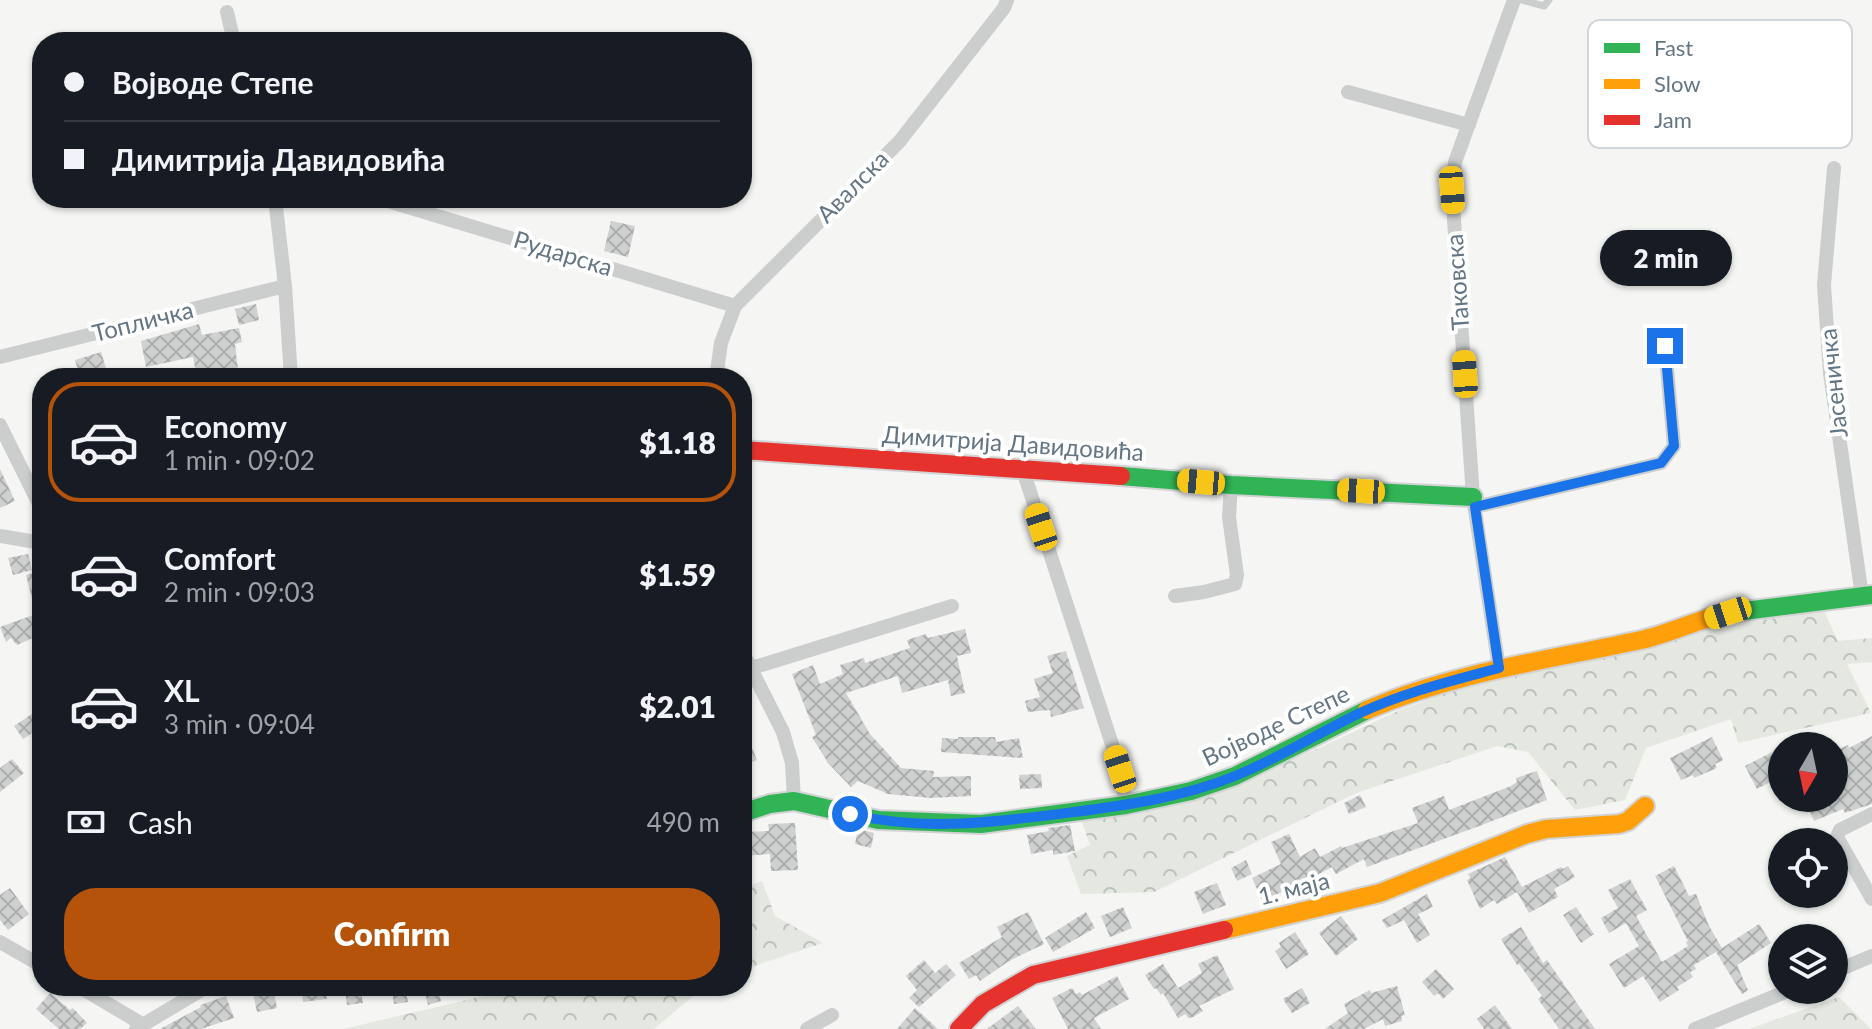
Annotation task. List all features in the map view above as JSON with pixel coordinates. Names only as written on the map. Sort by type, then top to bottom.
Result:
[{"type":"street","name":"Авалска","points":[[717,368],[721,343],[735,306],[899,142],[1004,8],[1007,0]]},
{"type":"street","name":"Таковска","points":[[1499,668],[1474,502],[1452,190],[1455,162],[1514,0]]},
{"type":"street","points":[[227,12],[232,32]]},
{"type":"street","points":[[1348,92],[1469,125]]},
{"type":"street","name":"Јасеничка","points":[[1834,168],[1824,285],[1830,373],[1867,596]]},
{"type":"street","points":[[276,208],[290,368]]},
{"type":"street","name":"Рударска","points":[[411,208],[735,306]]},
{"type":"street","name":"Топличка","points":[[0,357],[285,286]]},
{"type":"street","name":"Димитрија Давидовића","points":[[752,451],[1022,467],[1474,502],[1661,463],[1674,446],[1665,346]]},
{"type":"street","points":[[0,425],[32,490]]},
{"type":"street","points":[[1022,467],[1120,769],[1126,805]]},
{"type":"street","points":[[1175,596],[1235,584],[1237,575],[1229,517],[1231,485]]},
{"type":"street","points":[[0,536],[32,541]]},
{"type":"street","name":"Војводе Степе","points":[[752,810],[794,801],[878,820],[981,824],[1126,805],[1191,791],[1235,776],[1411,691],[1499,668],[1645,639],[1728,613],[1867,596]]},
{"type":"street","points":[[752,668],[952,606]]},
{"type":"street","points":[[752,679],[774,711],[783,732],[792,763],[794,801]]},
{"type":"street","name":"1. маја","points":[[959,1029],[967,1018],[1004,989],[1033,975],[1380,893],[1527,834],[1546,829],[1619,824],[1628,821],[1645,806]]},
{"type":"street","points":[[1872,814],[1840,830],[1837,837],[1872,899]]},
{"type":"street","points":[[0,942],[32,960]]},
{"type":"street","points":[[1848,966],[1872,956]]},
{"type":"street","points":[[93,996],[139,1027],[191,996]]},
{"type":"street","points":[[1695,1029],[1768,999]]},
{"type":"street","points":[[807,1029],[832,1015]]},
{"type":"lane","points":[[1522,0],[1544,6],[1549,0]]},
{"type":"green space","points":[[1824,611],[1838,641],[1872,638],[1872,662],[1847,664],[1871,713],[1787,732],[1768,732],[1768,736],[1738,743],[1731,719],[1646,748],[1625,800],[1575,810],[1528,752],[1497,746],[1356,793],[1154,892],[1081,894],[1067,856],[1090,845],[1080,816],[1199,795],[1319,748],[1402,709],[1474,683],[1714,627]]},
{"type":"green space","points":[[762,881],[775,916],[823,943],[752,967],[752,884]]},
{"type":"green space","points":[[484,996],[693,996],[654,1029],[343,1029]]},
{"type":"green space","points":[[1819,1004],[1846,1004],[1871,1029],[1749,1029]]},
{"type":"building","points":[[611,221],[635,226],[628,257],[604,251]]},
{"type":"building","points":[[256,304],[259,320],[239,325],[235,309]]},
{"type":"building","points":[[199,324],[202,335],[239,328],[242,342],[235,344],[238,368],[195,368],[193,357],[146,367],[141,341]]},
{"type":"building","points":[[101,352],[106,368],[77,368],[75,360]]},
{"type":"building","points":[[0,469],[15,501],[0,508]]},
{"type":"building","points":[[28,554],[32,570],[13,575],[8,558]]},
{"type":"building","points":[[32,574],[32,598],[26,575]]},
{"type":"building","points":[[32,615],[32,638],[17,645],[11,638],[6,642],[0,627]]},
{"type":"building","points":[[965,629],[971,653],[957,656],[965,693],[951,696],[948,680],[902,693],[898,676],[846,693],[870,734],[901,768],[934,771],[933,777],[971,776],[971,796],[931,798],[888,794],[858,781],[851,787],[828,763],[812,737],[816,735],[792,674],[813,665],[820,684],[843,674],[840,665],[864,658],[865,663],[910,648],[907,640],[926,634],[928,638]]},
{"type":"building","points":[[1066,651],[1084,708],[1051,717],[1050,710],[1028,712],[1025,701],[1040,697],[1034,679],[1053,673],[1047,656]]},
{"type":"building","points":[[32,714],[32,733],[23,739],[14,726]]},
{"type":"building","points":[[1872,736],[1872,804],[1848,812],[1848,745],[1849,748]]},
{"type":"building","points":[[995,737],[996,742],[1019,738],[1023,758],[941,752],[942,738]]},
{"type":"building","points":[[1712,737],[1723,760],[1715,764],[1717,768],[1681,780],[1670,758]]},
{"type":"building","points":[[1768,754],[1768,783],[1757,789],[1745,766]]},
{"type":"building","points":[[12,759],[24,773],[0,792],[0,768]]},
{"type":"building","points":[[1537,771],[1547,800],[1482,825],[1367,867],[1364,859],[1336,874],[1332,867],[1262,900],[1252,878],[1281,864],[1271,842],[1289,834],[1300,857],[1315,848],[1320,857],[1341,846],[1418,823],[1412,808],[1444,796],[1449,810],[1511,786],[1517,782],[1516,778]]},
{"type":"building","points":[[1041,774],[1042,788],[1020,789],[1019,775]]},
{"type":"building","points":[[1360,795],[1366,807],[1349,814],[1344,803]]},
{"type":"building","points":[[1810,812],[1836,812],[1814,821]]},
{"type":"building","points":[[795,823],[798,870],[771,871],[770,854],[752,855],[752,832],[769,831],[768,824]]},
{"type":"building","points":[[1070,825],[1075,851],[1053,855],[1053,850],[1031,854],[1027,835]]},
{"type":"building","points":[[858,829],[874,833],[871,848],[855,844]]},
{"type":"building","points":[[1505,857],[1522,887],[1561,867],[1568,866],[1575,877],[1554,889],[1558,897],[1529,913],[1517,892],[1497,904],[1494,900],[1480,909],[1467,880],[1471,878],[1468,874]]},
{"type":"building","points":[[1246,860],[1252,874],[1237,881],[1231,868]]},
{"type":"building","points":[[1674,866],[1689,896],[1696,894],[1722,948],[1759,924],[1768,938],[1768,945],[1737,965],[1748,990],[1742,994],[1716,952],[1694,965],[1696,969],[1690,972],[1693,977],[1660,1002],[1643,976],[1624,988],[1609,964],[1639,946],[1626,923],[1609,933],[1601,918],[1618,908],[1608,890],[1630,879],[1647,910],[1636,916],[1662,962],[1688,946],[1655,876]]},
{"type":"building","points":[[1217,883],[1226,905],[1203,914],[1194,892]]},
{"type":"building","points":[[10,888],[29,914],[8,930],[0,920],[0,895]]},
{"type":"building","points":[[1427,894],[1433,907],[1418,914],[1430,935],[1417,943],[1404,920],[1387,928],[1382,920]]},
{"type":"building","points":[[1123,907],[1132,928],[1110,937],[1101,916]]},
{"type":"building","points":[[1576,907],[1594,934],[1581,943],[1563,915]]},
{"type":"building","points":[[1028,912],[1044,944],[1009,961],[980,981],[976,975],[969,979],[959,963],[1002,937],[997,927]]},
{"type":"building","points":[[1086,912],[1095,928],[1053,952],[1045,938]]},
{"type":"building","points":[[1341,916],[1358,939],[1336,956],[1319,933]]},
{"type":"building","points":[[1521,927],[1543,963],[1547,960],[1595,1029],[1559,1029],[1538,999],[1542,996],[1501,939]]},
{"type":"building","points":[[1295,932],[1309,954],[1286,969],[1275,951],[1281,947],[1279,943]]},
{"type":"building","points":[[1217,955],[1234,989],[1199,1006],[1203,1011],[1193,1017],[1188,1018],[1186,1014],[1178,1018],[1163,993],[1161,995],[1154,989],[1145,975],[1163,964],[1178,988],[1202,973],[1198,964]]},
{"type":"building","points":[[924,960],[935,973],[946,964],[956,975],[919,1007],[909,998],[917,990],[906,976]]},
{"type":"building","points":[[1436,969],[1454,989],[1443,999],[1438,993],[1434,996],[1422,982]]},
{"type":"building","points":[[1117,976],[1129,999],[1094,1018],[1101,1029],[1068,1029],[1052,998],[1072,988],[1076,994],[1080,992],[1082,995]]},
{"type":"building","points":[[1397,986],[1405,1015],[1401,1016],[1402,1021],[1385,1026],[1383,1019],[1364,1029],[1325,1029],[1348,1013],[1344,1004],[1370,990],[1371,993]]},
{"type":"building","points":[[1302,988],[1310,1003],[1292,1013],[1283,999]]},
{"type":"building","points":[[47,996],[54,996],[70,1010],[73,1008],[87,1023],[80,1029],[59,1029],[36,1009]]},
{"type":"building","points":[[226,996],[234,1018],[201,1029],[160,1029],[200,1005]]},
{"type":"building","points":[[254,996],[275,996],[277,1008],[257,1012]]},
{"type":"building","points":[[302,996],[327,996],[327,999],[303,1002]]},
{"type":"building","points":[[346,996],[362,996],[363,1003],[347,1005]]},
{"type":"building","points":[[393,996],[407,996],[408,1002],[394,1004]]},
{"type":"building","points":[[426,996],[440,996],[441,1001],[428,1005]]},
{"type":"building","points":[[1495,1005],[1512,1029],[1484,1029],[1477,1019]]},
{"type":"building","points":[[1018,1006],[1036,1029],[987,1029]]},
{"type":"building","points":[[915,1008],[938,1029],[897,1029]]},
{"type":"traffic: fast","points":[[1121,476],[1231,485],[1473,497]]},
{"type":"traffic: fast","points":[[1736,612],[1872,595]]},
{"type":"traffic: fast","points":[[752,810],[794,801],[878,820],[981,824],[1126,805],[1191,791],[1235,776],[1367,710]]},
{"type":"traffic: slow","points":[[1367,710],[1468,676],[1641,640],[1736,612]]},
{"type":"traffic: slow","points":[[1224,930],[1380,893],[1527,834],[1546,829],[1619,824],[1628,821],[1645,806]]},
{"type":"traffic: jam","points":[[752,451],[1121,476]]},
{"type":"traffic: jam","points":[[959,1029],[983,1004],[1033,975],[1224,930]]},
{"type":"route","points":[[850,814],[912,823],[981,824],[1126,805],[1191,791],[1235,776],[1411,691],[1499,668],[1475,507],[1661,463],[1674,446],[1665,346]]}]
